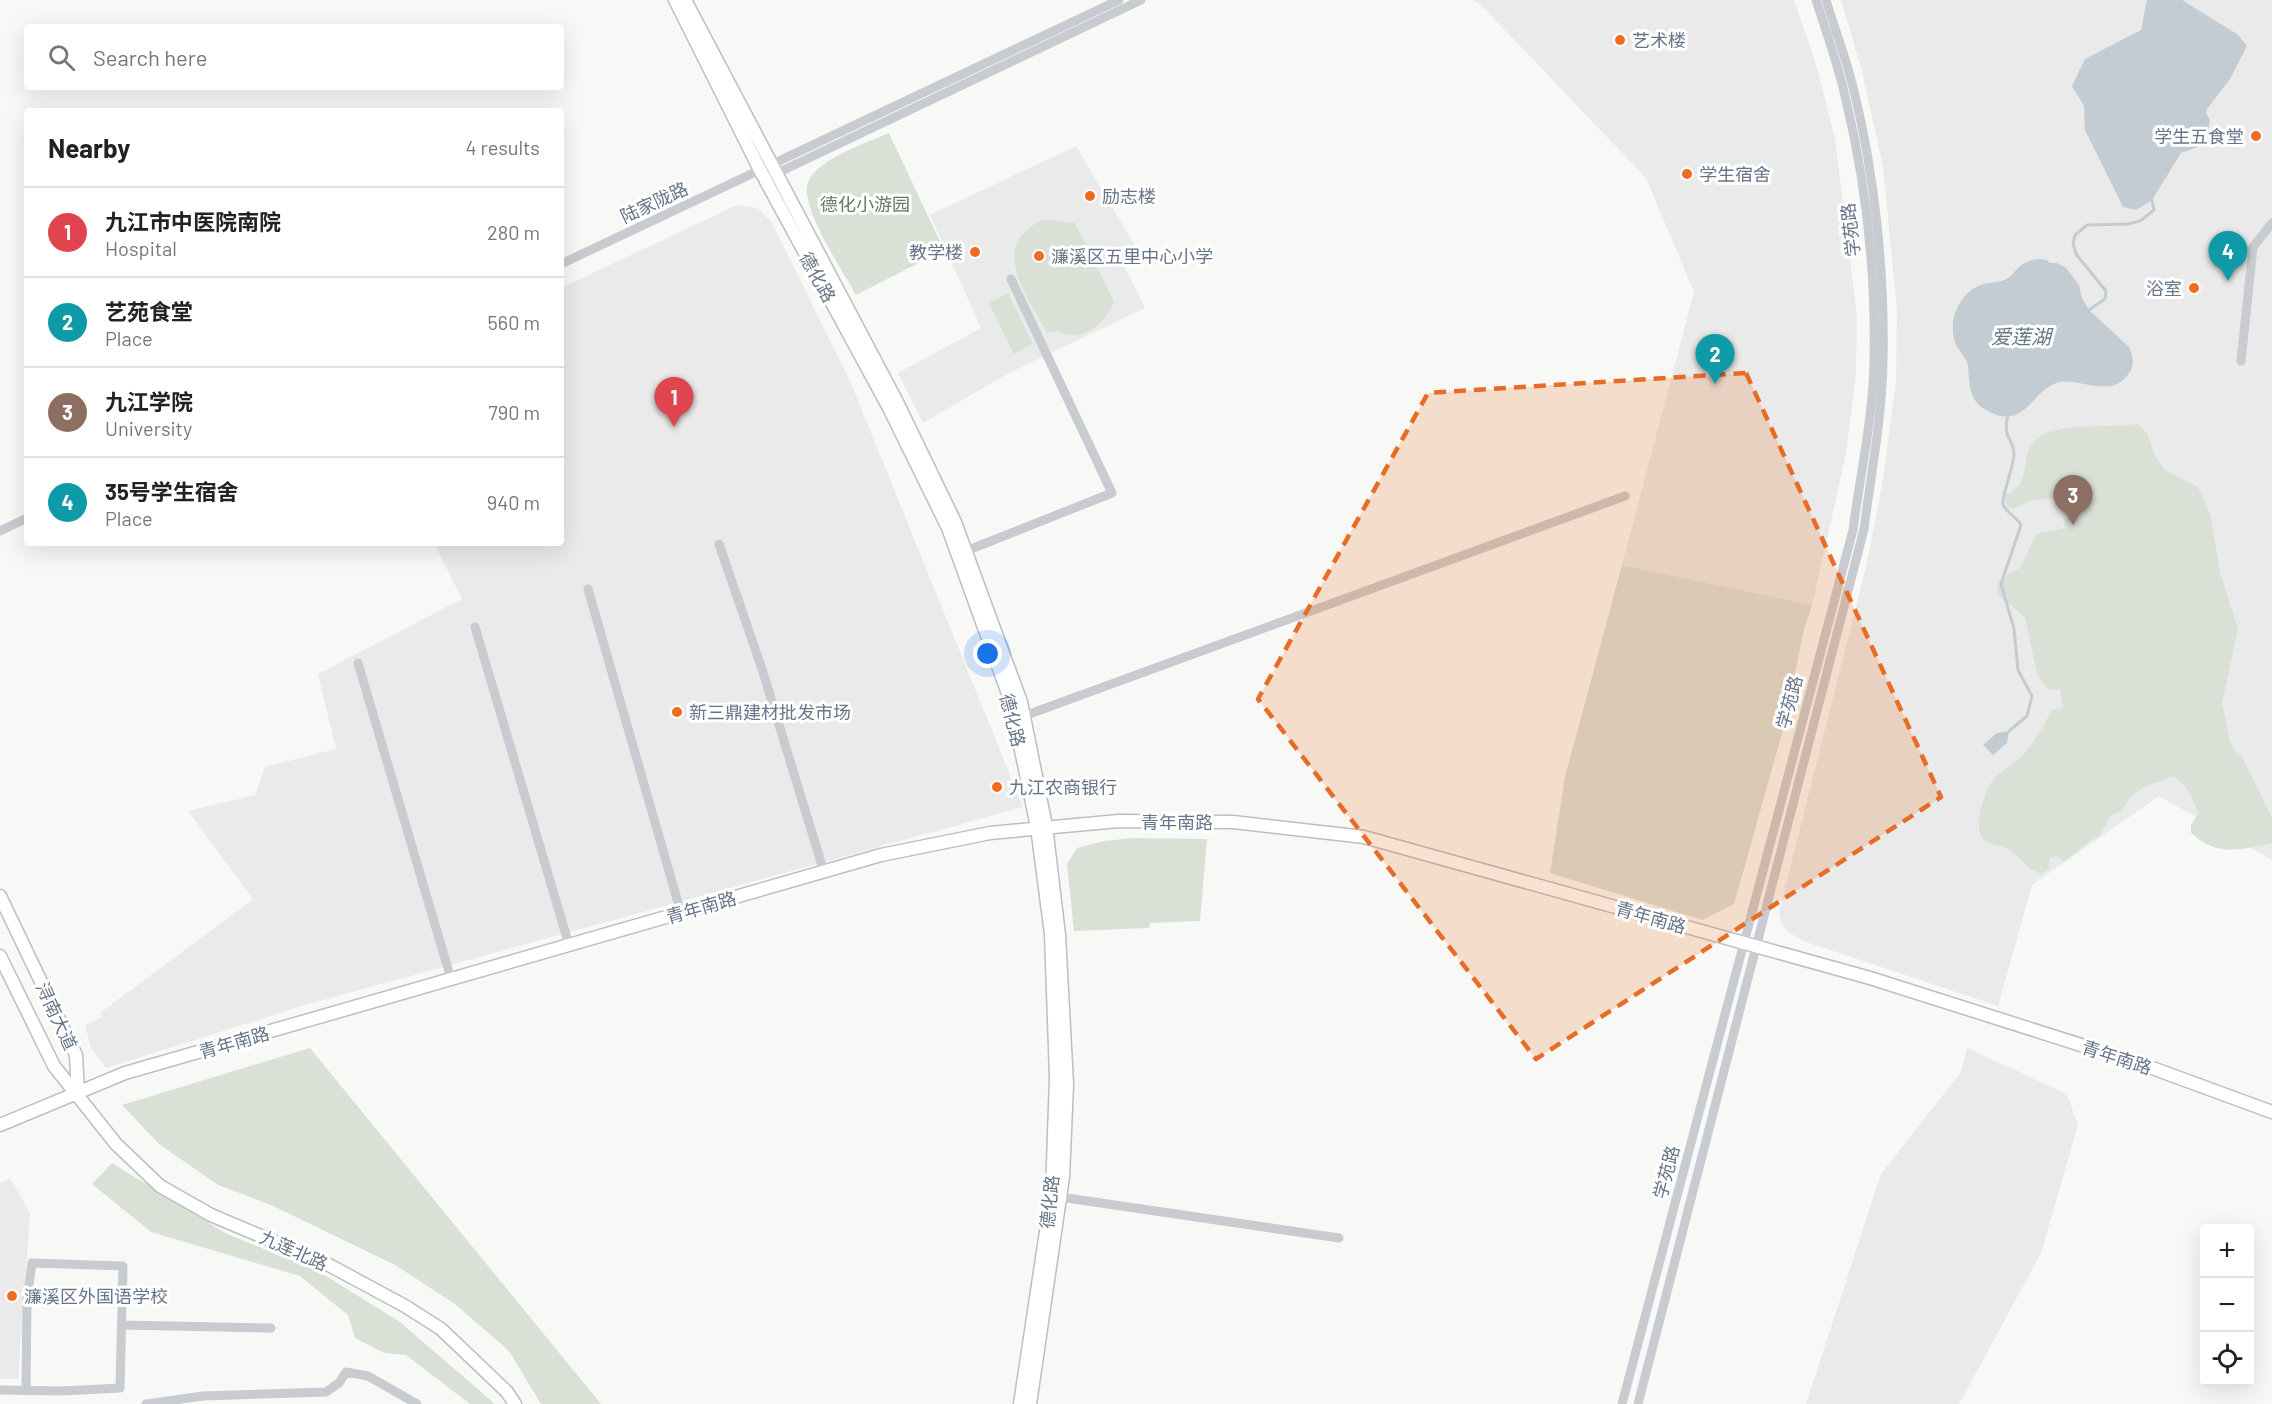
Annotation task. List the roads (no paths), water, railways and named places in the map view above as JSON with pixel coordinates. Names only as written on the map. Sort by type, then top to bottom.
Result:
[{"type":"main road","name":"德化路","points":[[675,0],[897,402],[955,522],[1022,702],[1059,935],[1067,1084],[1060,1197],[1030,1404]]},
{"type":"main road","name":"德化路","points":[[685,0],[948,528],[1011,702],[1041,827],[1051,934],[1056,1077],[1052,1192],[1020,1404]]},
{"type":"main road","name":"青年南路","points":[[0,1125],[125,1073],[882,855],[990,832],[1119,821],[1233,822],[1364,837],[1869,978],[2144,1065],[2272,1112]]},
{"type":"main road","name":"浔南大道","points":[[0,896],[76,1055],[78,1094]]},
{"type":"main road","name":"浔南大道","points":[[0,956],[54,1066],[78,1094]]},
{"type":"main road","name":"九莲北路","points":[[78,1094],[116,1144],[160,1186],[211,1215],[329,1265],[405,1306],[441,1329],[507,1392],[515,1404]]},
{"type":"street","points":[[769,171],[1119,0]]},
{"type":"street","points":[[769,171],[1141,0]]},
{"type":"street","name":"学苑路","points":[[1622,1404],[1852,530],[1874,364],[1873,290],[1865,202],[1845,95],[1816,0]]},
{"type":"street","name":"学苑路","points":[[1638,1404],[1758,948],[1864,529],[1880,405],[1883,362],[1881,291],[1874,206],[1854,91],[1826,0]]},
{"type":"street","name":"陆家陇路","points":[[564,263],[769,171]]},
{"type":"street","points":[[2241,361],[2253,247],[2272,223]]},
{"type":"street","points":[[966,550],[1112,493],[1011,279]]},
{"type":"street","points":[[1024,716],[1625,496]]},
{"type":"street","points":[[0,531],[24,519]]},
{"type":"street","points":[[719,544],[762,669],[824,872]]},
{"type":"street","points":[[588,589],[681,913]]},
{"type":"street","points":[[475,627],[569,945]]},
{"type":"street","points":[[358,663],[451,979]]},
{"type":"street","points":[[1060,1197],[1339,1239]]},
{"type":"street","points":[[0,1390],[26,1391],[120,1388],[123,1266],[32,1263],[27,1299],[26,1391]]},
{"type":"street","points":[[122,1325],[271,1328]]},
{"type":"street","points":[[146,1404],[203,1396],[326,1392],[339,1383],[346,1372],[368,1376],[417,1404]]},
{"type":"water","points":[[2147,0],[2182,0],[2237,34],[2247,46],[2230,79],[2207,109],[2206,113],[2210,120],[2207,136],[2198,147],[2181,153],[2152,200],[2136,210],[2123,207],[2085,130],[2084,106],[2072,86],[2085,59],[2141,30]]},
{"type":"water","name":"爱莲湖","points":[[2038,259],[2057,263],[2066,268],[2079,285],[2082,298],[2089,310],[2129,347],[2133,364],[2122,381],[2113,385],[2094,386],[2064,381],[2056,383],[2047,388],[2018,414],[1999,416],[1980,406],[1973,396],[1967,363],[1953,334],[1954,316],[1961,301],[1973,289],[2004,280],[2021,265]]},
{"type":"water","points":[[2009,731],[2007,743],[1993,755],[1983,745],[1997,733]]},
{"type":"waterway","points":[[2089,310],[2105,299],[2106,291],[2076,254],[2073,243],[2075,235],[2087,225],[2128,224],[2140,221],[2154,210],[2152,200]]},
{"type":"waterway","points":[[2008,414],[2006,429],[2014,454],[2003,504],[2021,525],[2001,584],[2014,629],[2018,670],[2032,696],[2027,716],[2009,731]]},
{"type":"place","name":"艺术楼","points":[[1620,40]]},
{"type":"place","name":"学生五食堂","points":[[2256,136]]},
{"type":"place","name":"学生宿舍","points":[[1687,174]]},
{"type":"place","name":"励志楼","points":[[1090,196]]},
{"type":"place","name":"教学楼","points":[[975,252]]},
{"type":"place","name":"濂溪区五里中心小学","points":[[1039,256]]},
{"type":"place","name":"35号学生宿舍","points":[[2228,281]]},
{"type":"place","name":"浴室","points":[[2194,288]]},
{"type":"place","name":"艺苑食堂","points":[[1715,384]]},
{"type":"place","name":"九江市中医院南院","points":[[674,427]]},
{"type":"place","name":"九江学院","points":[[2073,525]]},
{"type":"place","name":"新三鼎建材批发市场","points":[[677,712]]},
{"type":"place","name":"九江农商银行","points":[[997,787]]},
{"type":"place","name":"濂溪区外国语学校","points":[[12,1296]]},
{"type":"park label","name":"德化小游园","points":[[865,204]]}]
